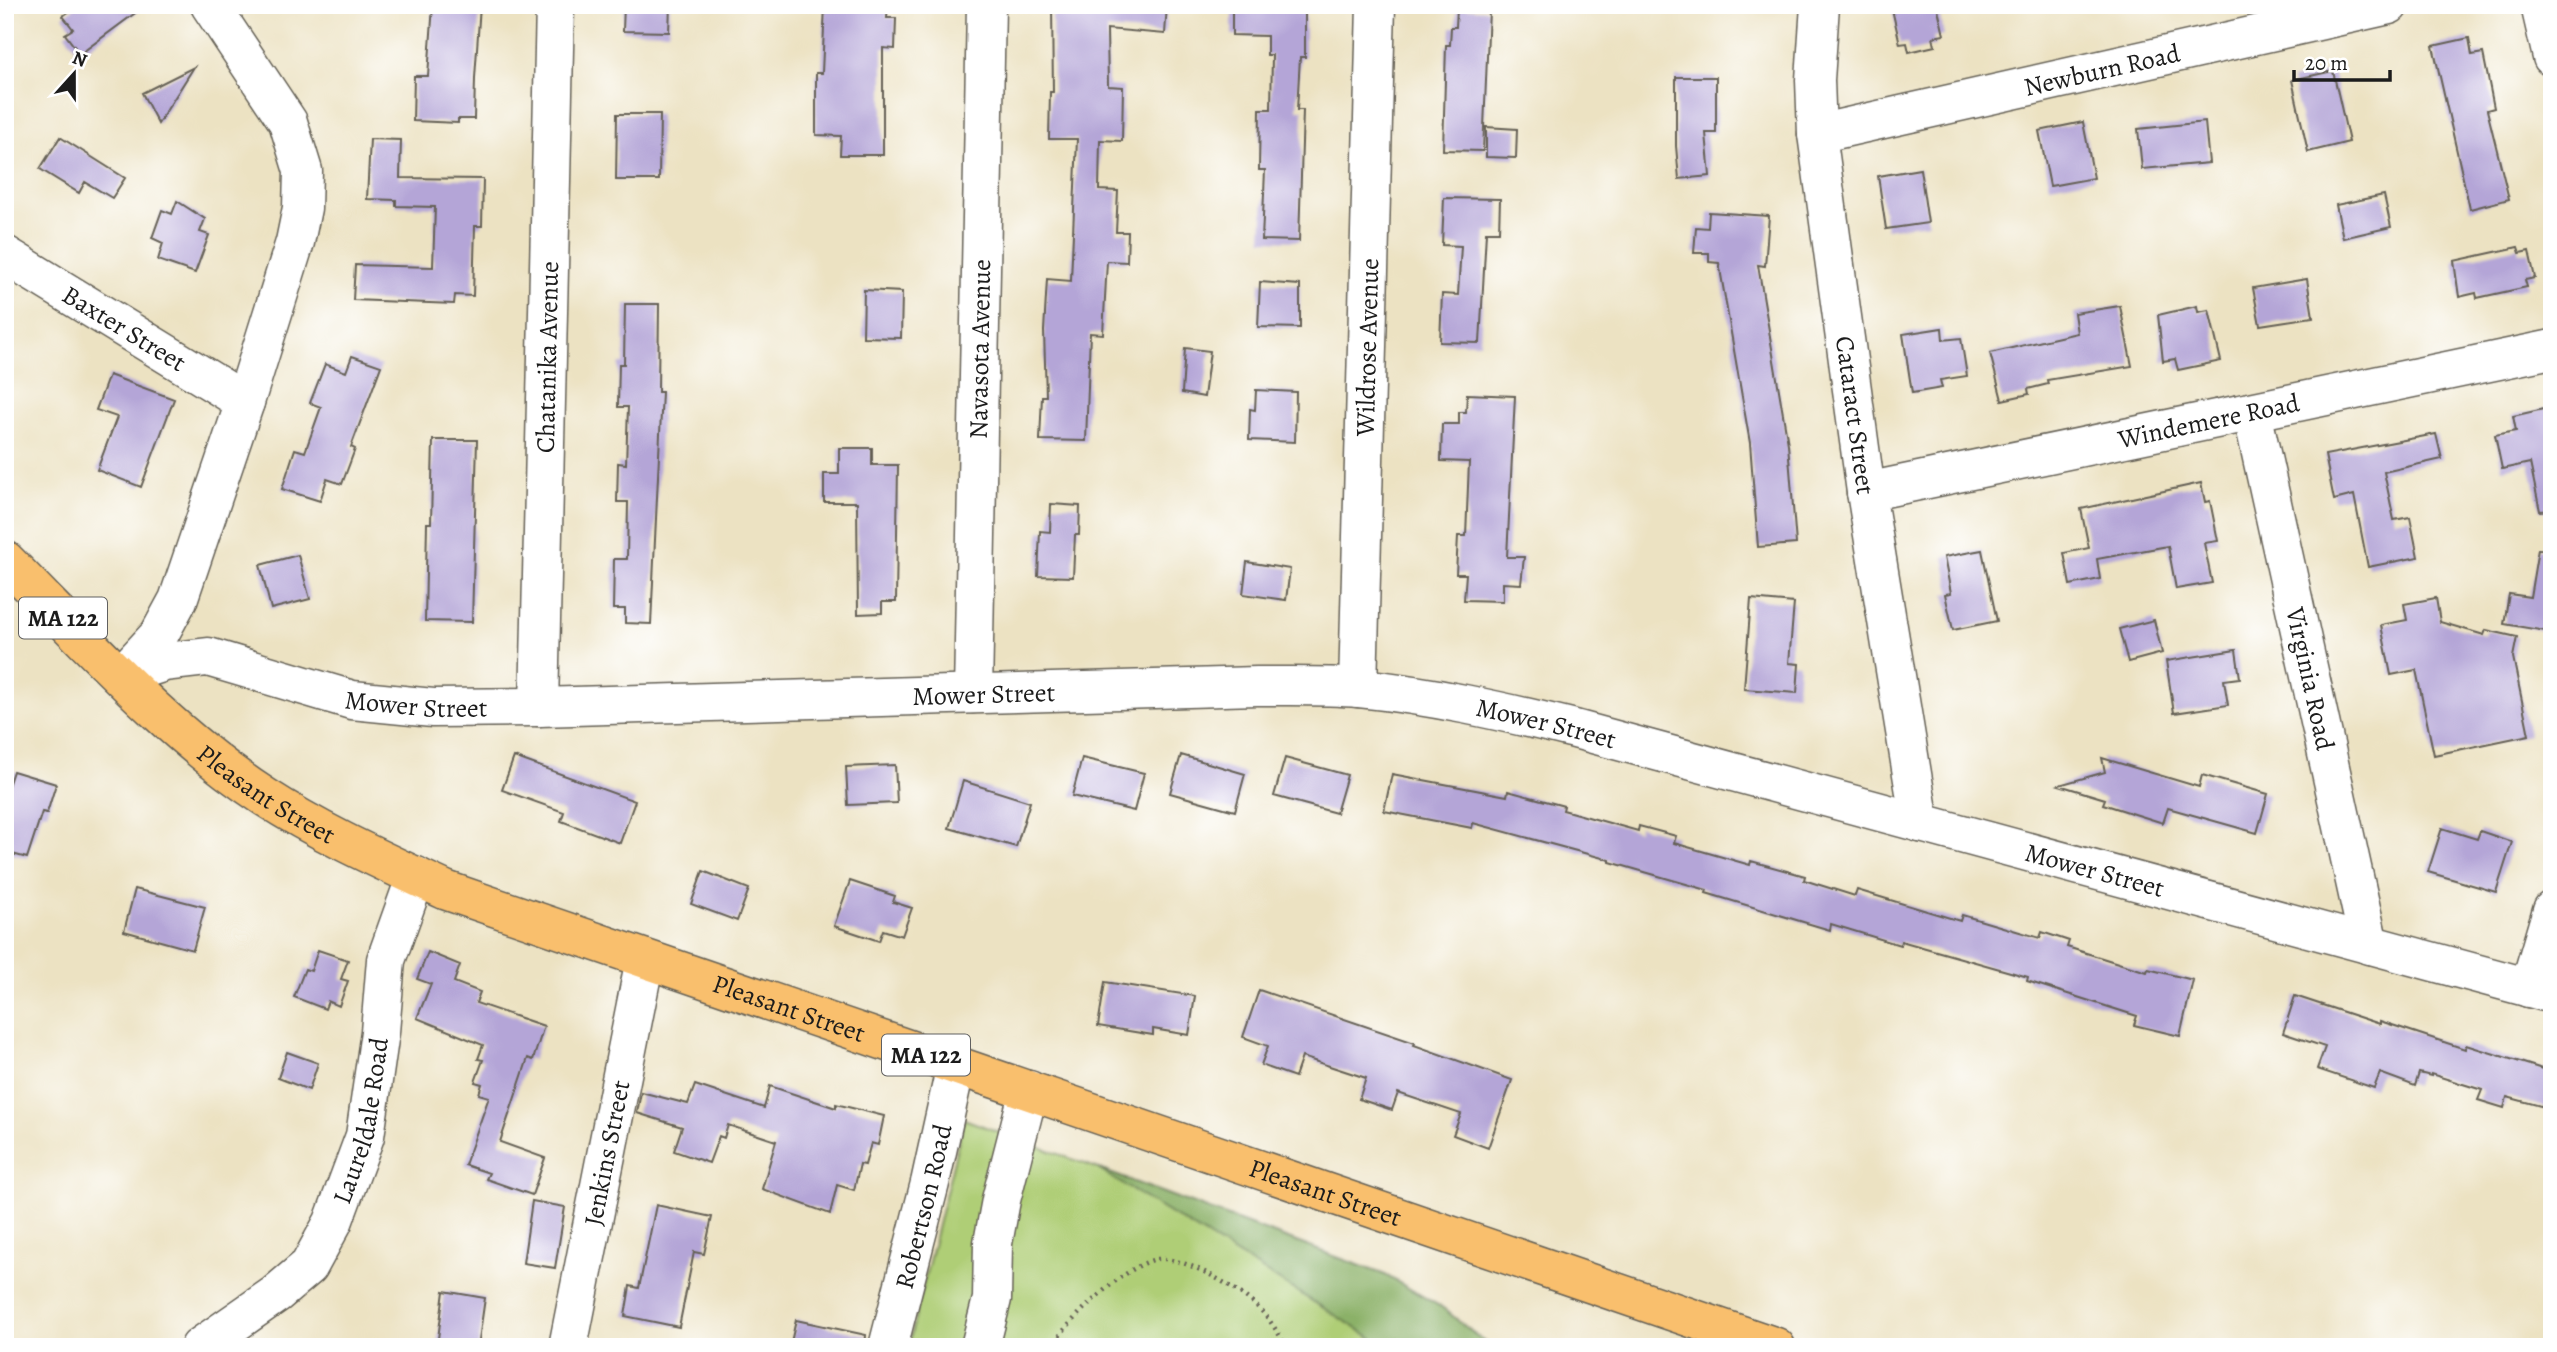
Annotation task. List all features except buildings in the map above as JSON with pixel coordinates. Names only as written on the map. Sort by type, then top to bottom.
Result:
[{"type":"main road","name":"Pleasant Street","points":[[5,560],[176,729],[265,797],[359,850],[445,890],[1776,1347]]},
{"type":"street","points":[[121,676],[159,635],[178,600],[245,402],[300,224],[303,171],[295,140],[279,107],[210,5]]},
{"type":"street","name":"Chatanika Avenue","points":[[539,708],[555,5]]},
{"type":"street","name":"Navasota Avenue","points":[[973,694],[986,5]]},
{"type":"street","name":"Wildrose Avenue","points":[[1358,688],[1376,5]]},
{"type":"street","name":"Cataract Street","points":[[1820,5],[1815,80],[1817,134],[1866,492],[1920,823]]},
{"type":"street","name":"Newburn Road","points":[[1817,134],[2389,5]]},
{"type":"street","points":[[2540,5],[2552,57]]},
{"type":"street","name":"Baxter Street","points":[[5,255],[245,402]]},
{"type":"street","name":"Windemere Road","points":[[1866,492],[2552,349]]},
{"type":"street","name":"Virginia Road","points":[[2252,412],[2369,945]]},
{"type":"street","name":"Mower Street","points":[[121,676],[165,662],[208,657],[352,700],[433,708],[539,708],[1256,686],[1358,688],[1481,707],[1541,721],[2540,991]]},
{"type":"street","name":"Laureldale Road","points":[[200,1347],[276,1294],[309,1266],[333,1222],[365,1136],[380,1032],[386,960],[416,876]]},
{"type":"street","points":[[2540,991],[2552,910]]},
{"type":"street","name":"Jenkins Street","points":[[568,1347],[645,959]]},
{"type":"street","name":"Robertson Road","points":[[888,1347],[930,1183],[956,1065]]},
{"type":"street","points":[[980,1347],[992,1299],[993,1244],[1001,1200],[1029,1090]]},
{"type":"path","points":[[1051,1347],[1087,1305],[1134,1269],[1154,1259],[1187,1265],[1235,1290],[1255,1304],[1287,1347]]},
{"type":"green space","points":[[964,1119],[1385,1275],[1443,1308],[1490,1347],[908,1347]]},
{"type":"green space","points":[[1096,1168],[1385,1275],[1443,1308],[1490,1347],[1387,1347]]}]
